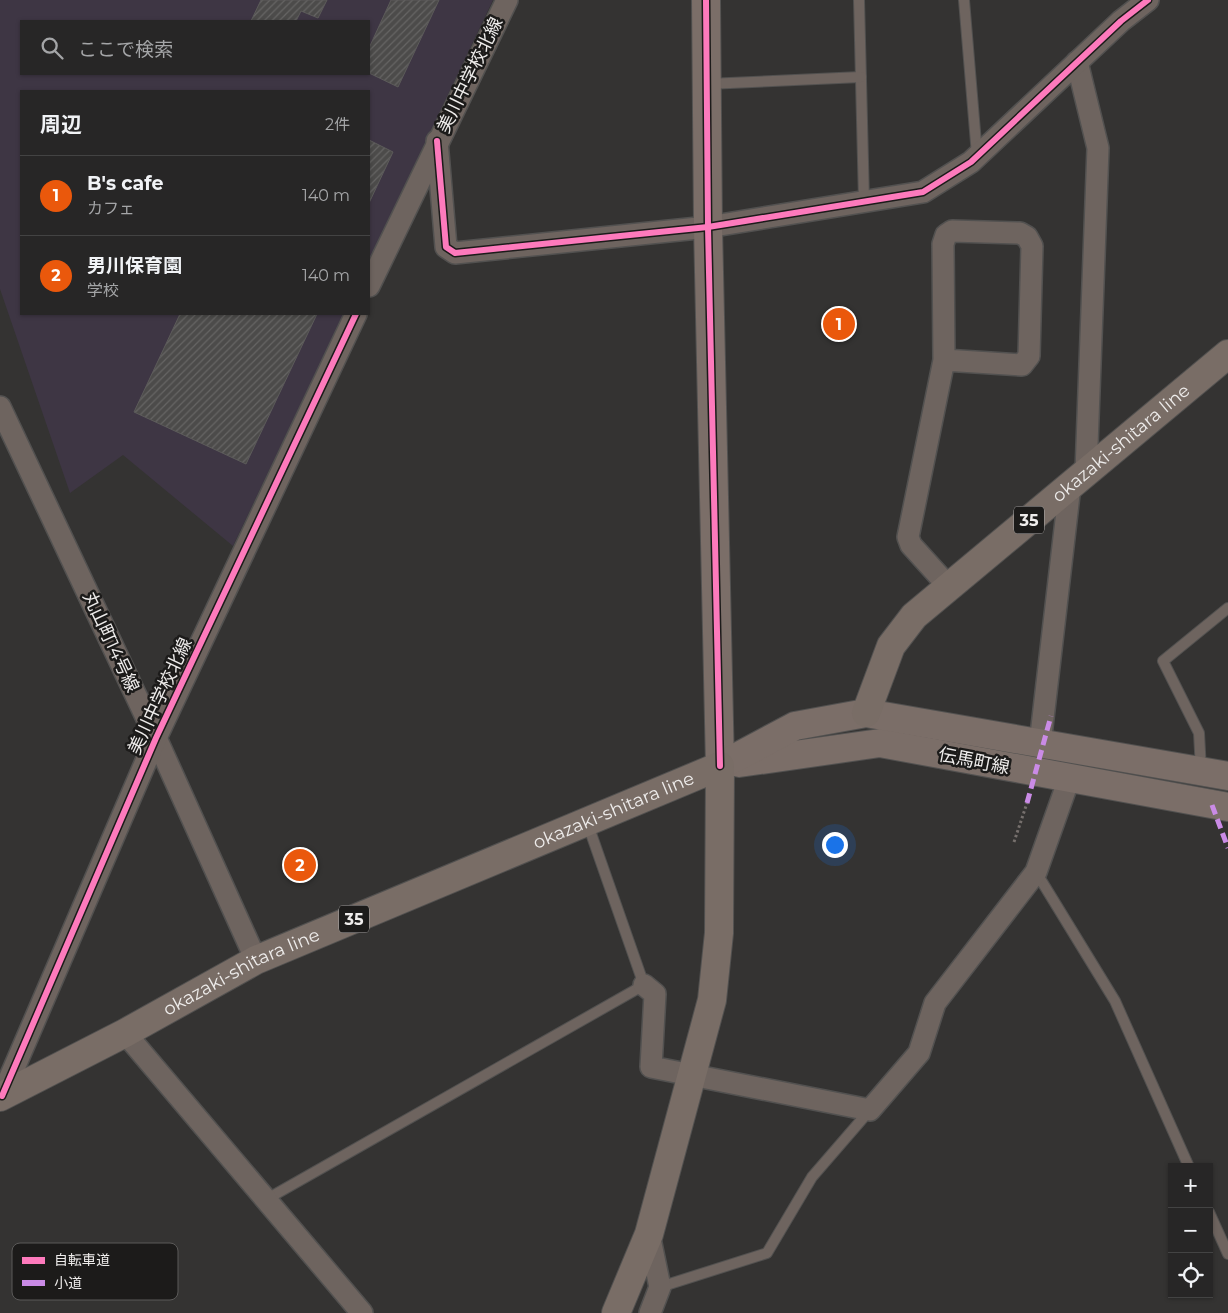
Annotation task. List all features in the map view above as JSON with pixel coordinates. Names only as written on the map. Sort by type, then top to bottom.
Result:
[{"type":"main road","name":"okazaki-shitara line","points":[[866,713],[890,646],[914,616],[1228,354]]},
{"type":"main road","name":"okazaki-shitara line","points":[[1,1097],[125,1033],[256,960],[720,766],[720,933],[712,1000],[649,1234],[616,1313]]},
{"type":"street","name":"美川中学校北線","points":[[370,284],[437,141],[507,0]]},
{"type":"street","points":[[706,0],[708,226],[720,766],[795,726],[866,713],[1228,776]]},
{"type":"street","points":[[437,141],[446,247],[455,253],[708,226],[923,192],[977,156],[1121,21],[1148,0]]},
{"type":"street","points":[[1040,744],[1078,479],[1098,148],[1078,62]]},
{"type":"street","points":[[944,360],[1022,366],[1026,363],[1029,356],[1032,246],[1028,237],[1020,234],[952,231],[946,235],[943,244],[944,360],[908,537],[911,545],[949,587]]},
{"type":"street","name":"美川中学校北線","points":[[1,1097],[156,738],[356,315]]},
{"type":"street","name":"丸山町14号線","points":[[0,407],[7,441],[156,738],[256,960]]},
{"type":"street","name":"伝馬町線","points":[[720,766],[880,743],[1228,807]]},
{"type":"street","points":[[644,986],[655,994],[652,1067],[870,1110],[919,1053],[935,1003],[1036,872],[1070,779]]},
{"type":"street","points":[[125,1033],[362,1313]]},
{"type":"street","points":[[649,1234],[660,1287],[650,1313]]},
{"type":"lane","points":[[859,0],[864,201]]},
{"type":"lane","points":[[964,0],[977,156]]},
{"type":"lane","points":[[707,84],[861,76]]},
{"type":"lane","points":[[1201,771],[1200,733],[1163,661],[1228,608]]},
{"type":"lane","points":[[266,1199],[644,986],[587,822]]},
{"type":"lane","points":[[1036,872],[1115,1001],[1187,1163]]},
{"type":"lane","points":[[660,1287],[767,1253],[812,1177],[870,1110]]},
{"type":"lane","points":[[1213,1221],[1228,1254]]},
{"type":"path","points":[[1014,842],[1027,803]]},
{"type":"shaded area","points":[[0,0],[493,0],[370,259],[370,90],[20,90],[20,315],[344,315],[233,546],[123,455],[70,493],[0,289]]},
{"type":"building","points":[[261,0],[327,0],[318,18],[301,11],[296,20],[251,20]]},
{"type":"building","points":[[391,0],[439,0],[398,87],[370,73],[370,46]]},
{"type":"building","points":[[370,140],[393,152],[370,201]]},
{"type":"building","points":[[180,315],[317,315],[246,464],[134,412]]},
{"type":"marked path","points":[[1027,803],[1051,716]]},
{"type":"marked path","points":[[1212,805],[1228,848]]},
{"type":"cycle path","points":[[706,0],[708,227],[720,766]]},
{"type":"cycle path","points":[[437,141],[446,247],[455,253],[708,227],[923,192],[971,162],[1121,21],[1148,0]]},
{"type":"cycle path","points":[[2,1096],[156,738],[356,315]]},
{"type":"place","name":"B's cafe","points":[[839,324]]},
{"type":"place","name":"男川保育園","points":[[300,865]]}]
